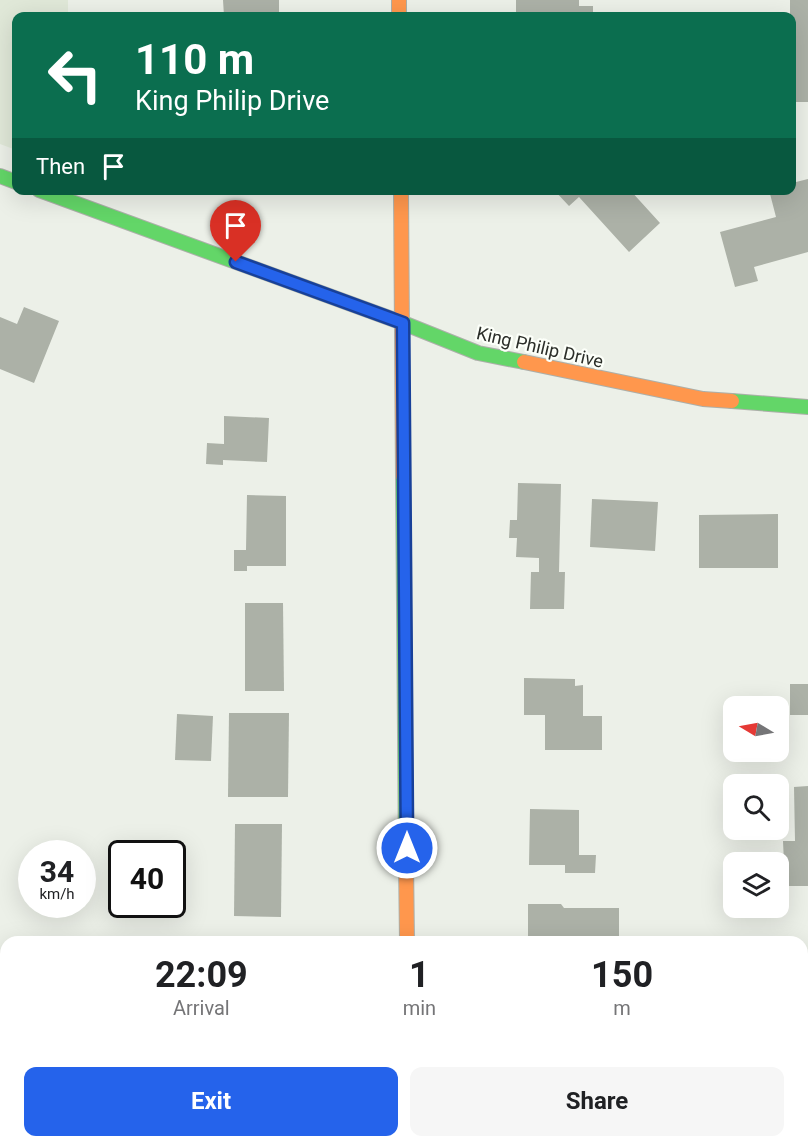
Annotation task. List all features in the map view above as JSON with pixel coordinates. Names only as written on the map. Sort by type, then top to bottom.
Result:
[{"type":"street","name":"King Philip Drive","points":[[53,195],[403,323],[478,353],[703,399],[808,407]]},
{"type":"street","points":[[401,195],[407,936]]},
{"type":"shaded area","points":[[0,0],[68,0],[68,12],[12,12],[12,148],[0,144]]},
{"type":"building","points":[[223,0],[279,0],[279,12],[224,12]]},
{"type":"building","points":[[516,0],[579,0],[579,6],[593,6],[593,12],[516,12]]},
{"type":"building","points":[[790,0],[808,0],[808,102],[796,102],[796,12],[790,12]]},
{"type":"building","points":[[808,179],[808,252],[754,267],[758,281],[735,287],[720,232],[776,217],[770,195],[796,195],[796,182]]},
{"type":"building","points":[[559,195],[635,195],[660,223],[629,252],[579,197],[569,206]]},
{"type":"building","points":[[24,307],[59,321],[34,383],[0,369],[0,317],[17,324]]},
{"type":"building","points":[[224,416],[269,418],[267,462],[223,460],[223,465],[206,464],[207,443],[224,444]]},
{"type":"building","points":[[518,483],[561,484],[559,572],[565,572],[564,609],[530,609],[531,572],[539,572],[539,558],[516,557],[517,538],[509,538],[510,520],[517,520]]},
{"type":"building","points":[[247,495],[286,496],[286,566],[247,566],[247,571],[234,571],[234,550],[246,550]]},
{"type":"building","points":[[592,499],[658,502],[655,551],[590,547]]},
{"type":"building","points":[[778,514],[778,568],[699,568],[699,515]]},
{"type":"building","points":[[245,603],[283,603],[284,691],[245,691]]},
{"type":"building","points":[[524,678],[575,679],[575,686],[583,685],[583,716],[602,716],[602,750],[545,750],[545,715],[524,715]]},
{"type":"building","points":[[790,684],[808,684],[808,715],[790,715]]},
{"type":"building","points":[[229,713],[289,713],[288,797],[228,797]]},
{"type":"building","points":[[177,714],[213,716],[211,761],[175,760]]},
{"type":"building","points":[[808,786],[808,886],[789,886],[789,852],[783,852],[783,841],[795,841],[794,787]]},
{"type":"building","points":[[530,809],[579,810],[579,855],[596,855],[595,873],[565,873],[565,865],[529,865]]},
{"type":"building","points":[[235,824],[282,824],[281,917],[234,916]]},
{"type":"building","points":[[528,904],[561,904],[564,908],[619,908],[619,936],[528,936]]},
{"type":"traffic: fast","points":[[0,176],[12,180]]},
{"type":"traffic: fast","points":[[53,195],[403,323],[478,353],[524,362]]},
{"type":"traffic: fast","points":[[732,401],[808,407]]},
{"type":"traffic: fast","points":[[403,476],[406,861]]},
{"type":"traffic: slow","points":[[399,0],[399,12]]},
{"type":"traffic: slow","points":[[401,195],[403,476]]},
{"type":"traffic: slow","points":[[524,362],[703,399],[732,401]]},
{"type":"traffic: slow","points":[[406,861],[407,936]]},
{"type":"route","points":[[236,262],[403,323],[407,848]]}]
